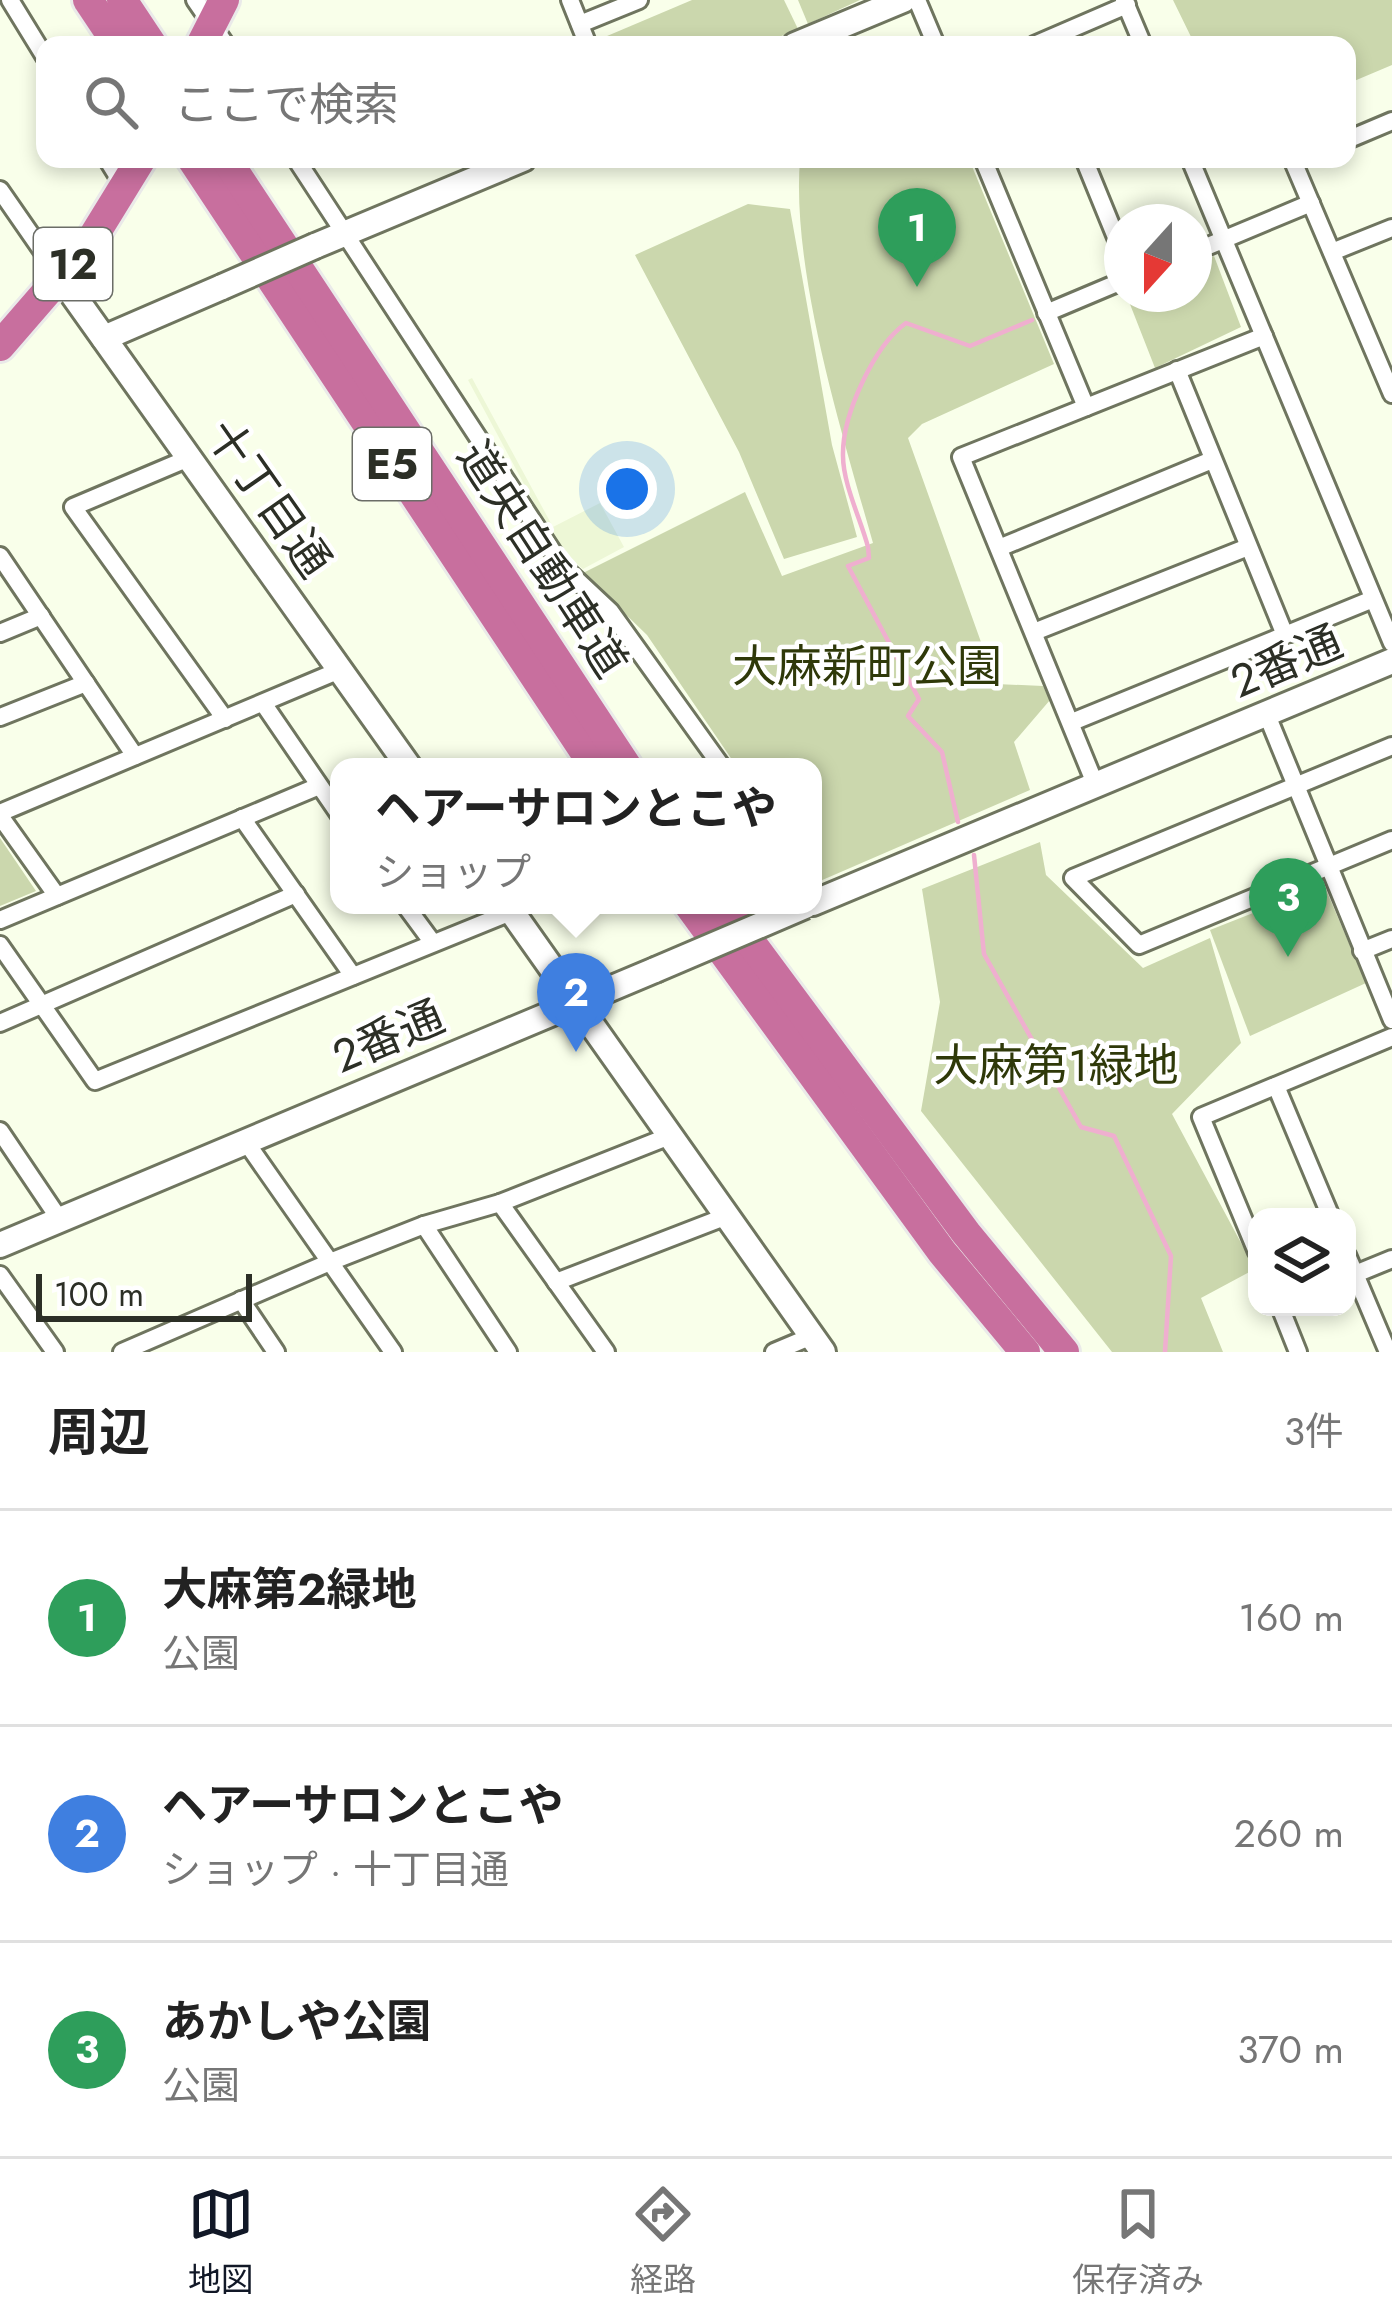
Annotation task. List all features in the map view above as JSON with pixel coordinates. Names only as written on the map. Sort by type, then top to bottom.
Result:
[{"type":"highway","points":[[88,0],[112,36]]},
{"type":"highway","points":[[122,0],[146,36]]},
{"type":"highway","name":"道央自動車道","points":[[198,168],[589,758]]},
{"type":"highway","name":"道央自動車道","points":[[232,168],[621,758]]},
{"type":"highway","name":"12","points":[[0,346],[61,278],[127,170]]},
{"type":"highway","points":[[696,914],[942,1252],[1025,1352]]},
{"type":"highway","points":[[730,914],[952,1215],[1064,1352]]},
{"type":"street","points":[[10,0],[36,42]]},
{"type":"street","points":[[570,0],[585,36]]},
{"type":"street","points":[[580,24],[639,0]]},
{"type":"street","points":[[817,36],[903,0]]},
{"type":"street","points":[[917,0],[932,36]]},
{"type":"street","points":[[1055,36],[1125,3],[1139,36]]},
{"type":"street","points":[[1356,136],[1392,121]]},
{"type":"street","points":[[302,168],[562,566],[623,627],[716,758]]},
{"type":"street","points":[[104,338],[501,168]]},
{"type":"street","points":[[987,168],[1086,407]]},
{"type":"street","points":[[1088,168],[1104,208]]},
{"type":"street","points":[[1194,168],[1392,643]]},
{"type":"street","points":[[1298,168],[1392,394]]},
{"type":"street","points":[[0,190],[61,278]]},
{"type":"street","points":[[1212,245],[1311,203]]},
{"type":"street","points":[[1332,252],[1392,228]]},
{"type":"street","name":"十丁目通","points":[[61,278],[403,758]]},
{"type":"street","points":[[1046,313],[1104,289]]},
{"type":"street","points":[[1096,786],[962,457],[1264,336]]},
{"type":"street","points":[[1178,370],[1286,635]]},
{"type":"street","points":[[189,458],[73,507],[224,719]]},
{"type":"street","points":[[999,548],[1212,460]]},
{"type":"street","points":[[1034,632],[1249,547]]},
{"type":"street","points":[[0,556],[135,756]]},
{"type":"street","points":[[1072,722],[1373,599]]},
{"type":"street","points":[[0,633],[41,616]]},
{"type":"street","name":"2番通","points":[[822,896],[1392,662]]},
{"type":"street","points":[[56,896],[0,815],[340,670]]},
{"type":"street","points":[[0,717],[86,683]]},
{"type":"street","points":[[263,703],[330,801]]},
{"type":"street","points":[[1267,715],[1325,868],[1392,1021]]},
{"type":"street","points":[[1392,746],[1072,878],[1139,945],[1392,840]]},
{"type":"street","points":[[0,920],[319,786]]},
{"type":"street","points":[[242,818],[353,976]]},
{"type":"street","points":[[0,1023],[296,894]]},
{"type":"street","points":[[411,914],[433,944]]},
{"type":"street","points":[[0,945],[95,1081],[496,914]]},
{"type":"street","points":[[513,914],[817,1344],[774,1352]]},
{"type":"street","name":"2番通","points":[[0,1245],[781,914]]},
{"type":"street","points":[[1362,951],[1392,939]]},
{"type":"street","points":[[1248,1230],[1202,1117],[1392,1037]]},
{"type":"street","points":[[1276,1086],[1327,1208]]},
{"type":"street","points":[[0,1131],[60,1220]]},
{"type":"street","points":[[122,1352],[153,1346],[241,1300],[330,1262],[424,1225],[500,1203],[667,1137]]},
{"type":"street","points":[[246,1142],[393,1352]]},
{"type":"street","points":[[500,1203],[606,1352]]},
{"type":"street","points":[[556,1282],[727,1216]]},
{"type":"street","points":[[424,1225],[508,1352]]},
{"type":"street","points":[[1356,1274],[1392,1259]]},
{"type":"street","points":[[0,1275],[55,1352]]},
{"type":"street","points":[[1356,1286],[1388,1352]]},
{"type":"street","points":[[241,1300],[276,1352]]},
{"type":"street","points":[[1284,1316],[1298,1352]]},
{"type":"shaded area","points":[[472,378],[553,527],[600,503],[624,547],[583,569],[560,551],[468,380]]},
{"type":"green space","points":[[692,0],[784,0],[798,29],[781,36],[607,36]]},
{"type":"green space","points":[[798,0],[860,0],[808,24]]},
{"type":"green space","points":[[1173,0],[1392,0],[1392,65],[1356,80],[1356,36],[1191,36]]},
{"type":"green space","name":"大麻新町公園","points":[[800,168],[973,168],[1054,364],[922,424],[908,438],[996,684],[1043,686],[1050,700],[1014,742],[1030,790],[822,880],[822,758],[731,758],[647,635],[583,573],[745,492],[782,576],[873,543],[822,352],[799,203]]},
{"type":"green space","points":[[748,204],[790,209],[832,445],[857,537],[784,559],[739,452],[635,255]]},
{"type":"green space","points":[[1212,257],[1241,327],[1155,368],[1133,312],[1212,312]]},
{"type":"green space","points":[[0,838],[36,891],[0,906]]},
{"type":"green space","name":"大麻第1緑地","points":[[1040,842],[1046,875],[1143,968],[1210,938],[1241,1043],[1172,1114],[1248,1256],[1248,1273],[1201,1298],[1223,1352],[1112,1352],[921,1111],[940,1002],[922,889]]},
{"type":"green space","points":[[1324,885],[1366,983],[1250,1036],[1210,930]]},
{"type":"waterway","points":[[958,822],[942,752],[908,716],[919,699],[848,566],[869,558],[846,478],[844,439],[872,364],[906,323],[970,346],[1032,320]]},
{"type":"waterway","points":[[974,855],[984,954],[1081,1127],[1114,1136],[1171,1256],[1165,1352]]},
{"type":"place","name":"大麻第2緑地","points":[[917,287]]},
{"type":"place","name":"あかしや公園","points":[[1288,957]]},
{"type":"place","name":"ヘアーサロンとこや","points":[[576,1052]]}]
